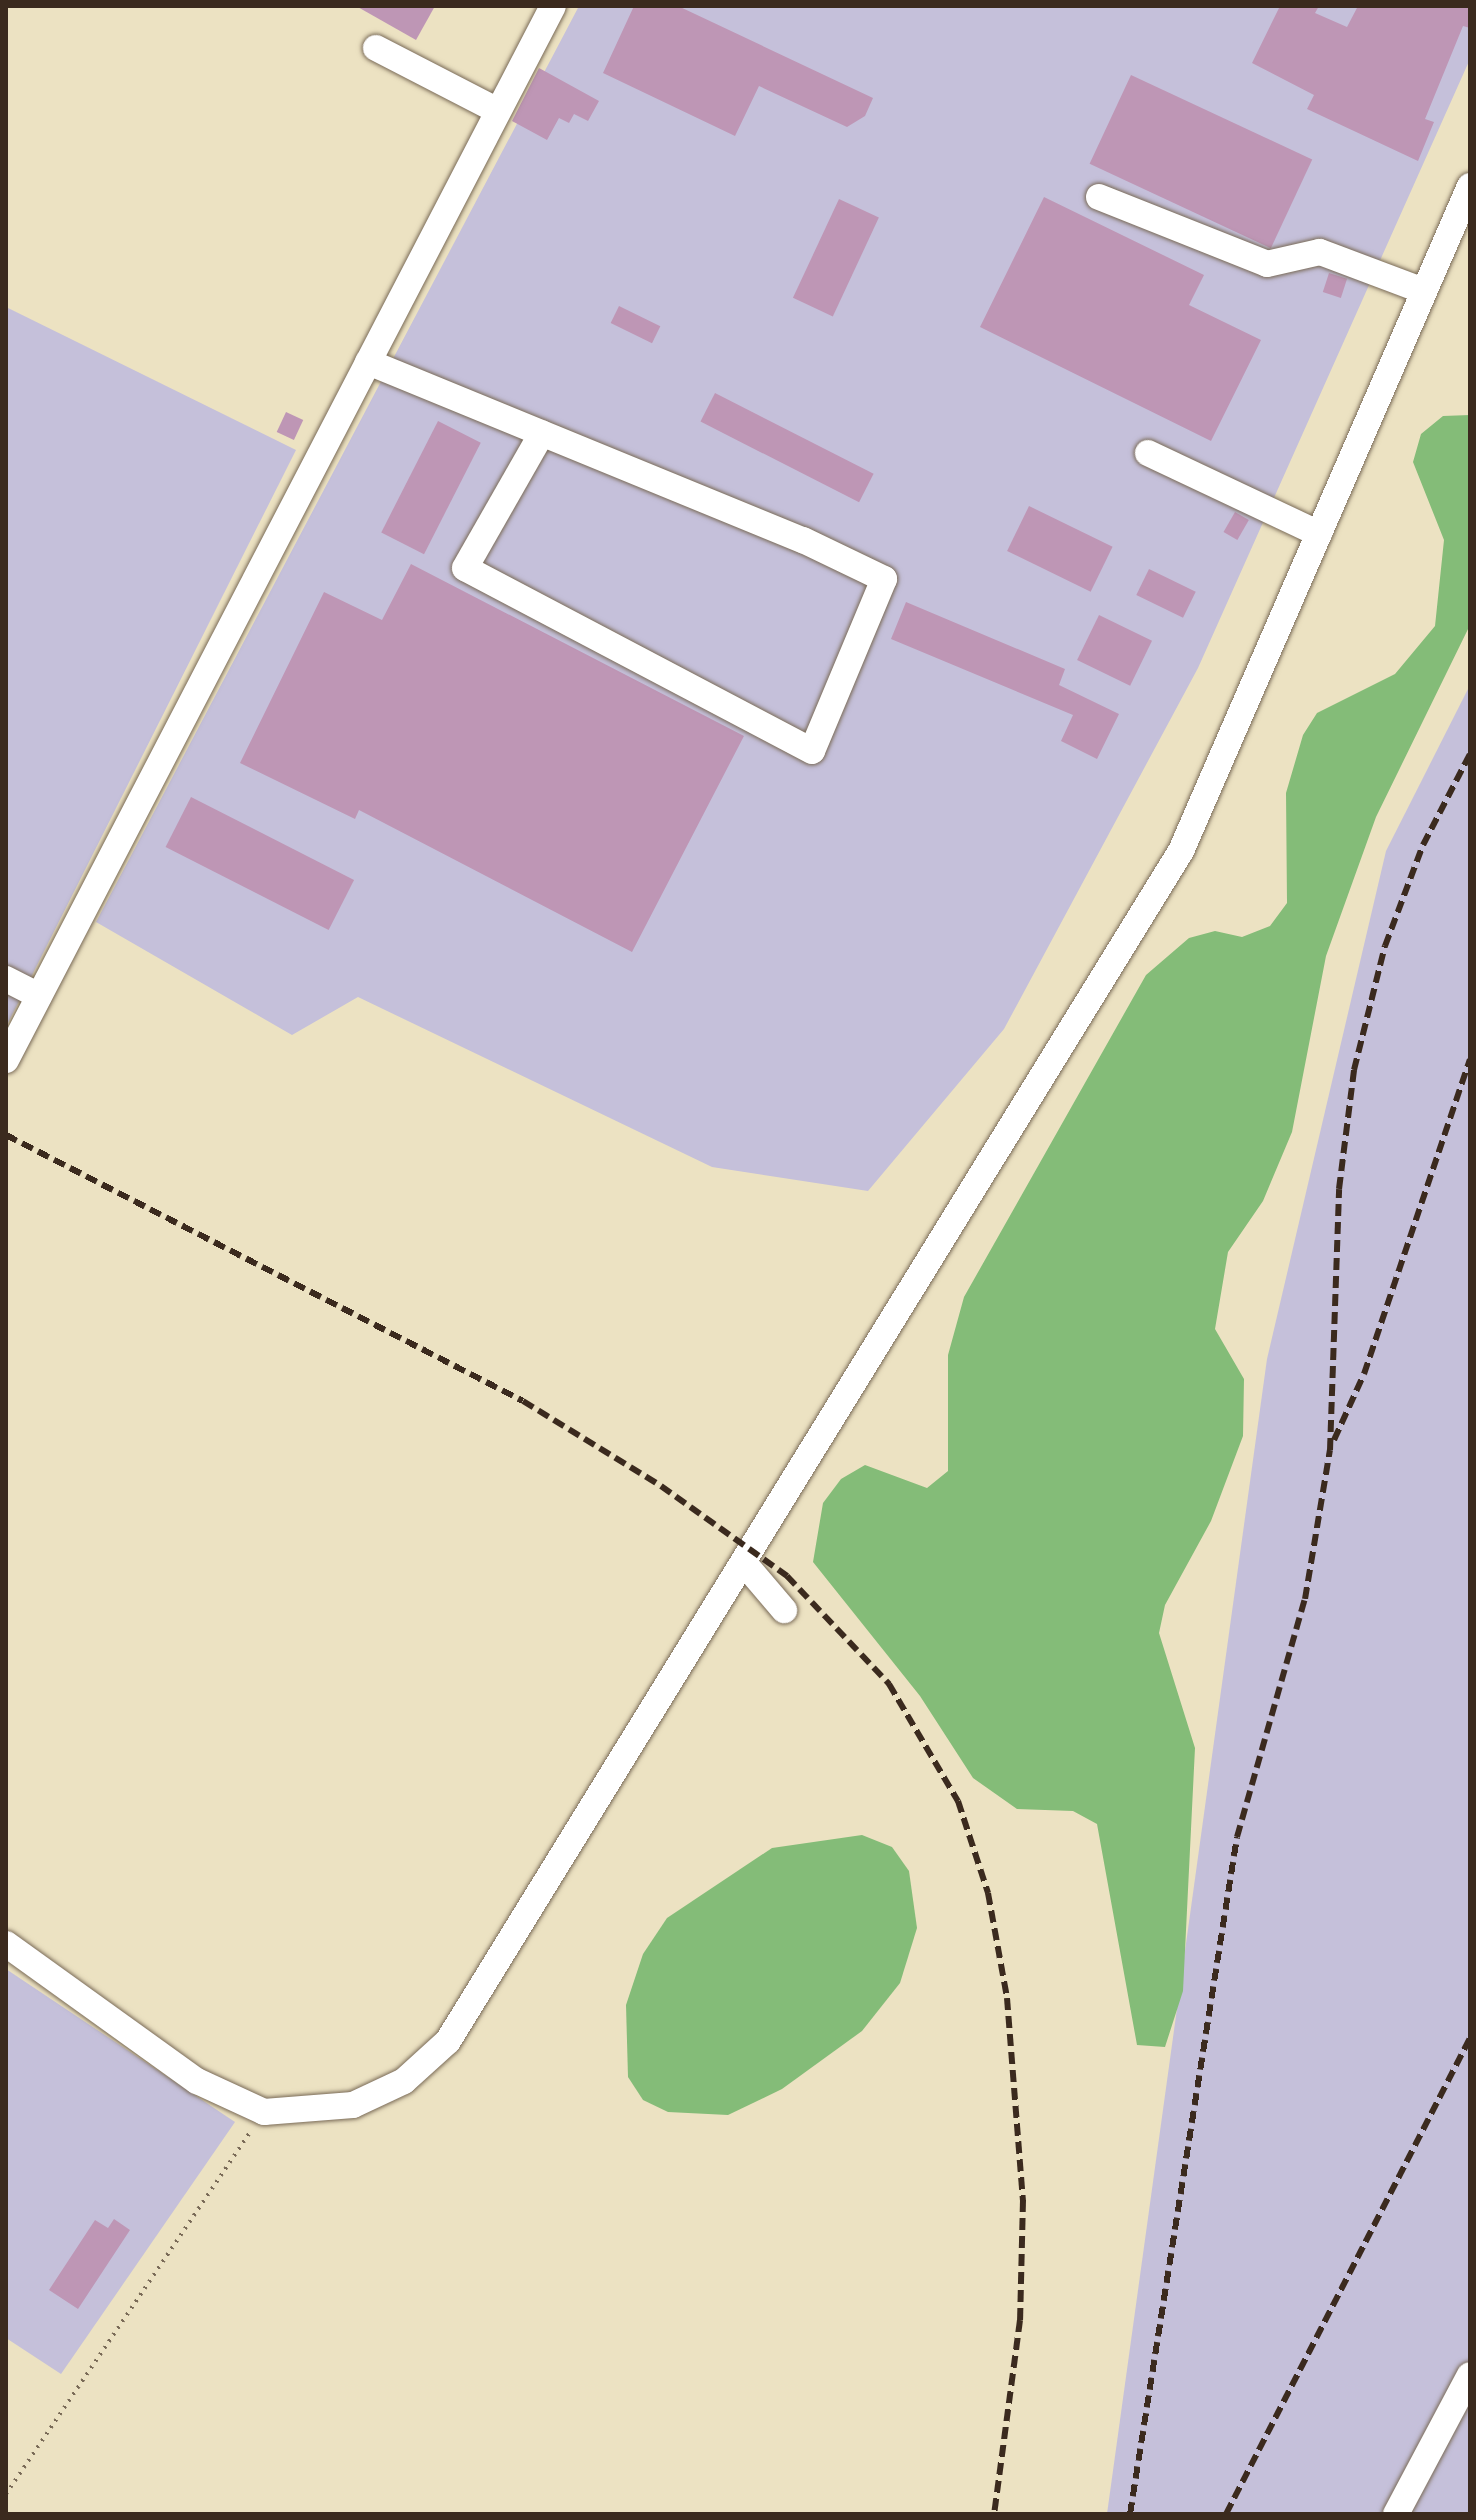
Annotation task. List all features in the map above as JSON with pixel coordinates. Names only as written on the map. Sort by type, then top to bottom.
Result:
[{"type":"street","points":[[6,1060],[553,6]]},
{"type":"street","points":[[376,48],[498,111]]},
{"type":"street","points":[[6,1944],[197,2081],[264,2112],[353,2105],[404,2081],[448,2041],[1181,851],[1470,186]]},
{"type":"street","points":[[1099,197],[1267,264],[1320,252],[1424,291]]},
{"type":"street","points":[[368,362],[542,433],[884,579],[812,751],[465,568],[542,433]]},
{"type":"street","points":[[1148,453],[1319,534]]},
{"type":"street","points":[[6,979],[39,996]]},
{"type":"street","points":[[744,1563],[784,1610]]},
{"type":"street","points":[[1396,2514],[1470,2375]]},
{"type":"path","points":[[6,2494],[264,2112]]},
{"type":"shaded area","points":[[579,6],[1470,6],[1470,59],[1198,668],[1004,1029],[868,1191],[712,1167],[358,997],[292,1035],[96,922]]},
{"type":"shaded area","points":[[6,307],[296,450],[6,1027]]},
{"type":"shaded area","points":[[1470,685],[1470,2514],[1107,2514],[1267,1359],[1386,851]]},
{"type":"shaded area","points":[[6,1969],[235,2122],[61,2374],[6,2338]]},
{"type":"green space","points":[[1470,415],[1470,625],[1376,817],[1326,956],[1292,1132],[1263,1201],[1228,1252],[1215,1329],[1244,1379],[1243,1436],[1211,1521],[1165,1605],[1159,1633],[1195,1748],[1183,1991],[1165,2047],[1137,2045],[1097,1824],[1073,1811],[1017,1809],[973,1778],[920,1696],[813,1562],[823,1503],[841,1479],[865,1465],[927,1488],[948,1471],[948,1355],[964,1297],[1146,975],[1189,938],[1215,931],[1242,937],[1270,926],[1287,903],[1286,793],[1303,735],[1317,713],[1395,674],[1435,626],[1444,540],[1413,462],[1421,434],[1443,416]]},
{"type":"green space","points":[[862,1835],[892,1847],[909,1871],[917,1928],[900,1983],[862,2031],[782,2089],[728,2115],[668,2112],[643,2100],[628,2077],[626,2005],[643,1954],[667,1918],[772,1848]]},
{"type":"building","points":[[356,6],[435,6],[416,40]]},
{"type":"building","points":[[634,6],[678,6],[873,98],[865,116],[847,127],[759,86],[735,136],[603,73]]},
{"type":"building","points":[[1280,6],[1319,6],[1315,13],[1347,27],[1358,6],[1470,6],[1470,28],[1463,26],[1425,119],[1434,122],[1418,161],[1307,109],[1314,95],[1252,63]]},
{"type":"building","points":[[539,68],[599,101],[588,121],[574,114],[569,123],[559,118],[547,140],[512,121]]},
{"type":"building","points":[[1131,75],[1312,160],[1271,248],[1090,164]]},
{"type":"building","points":[[1044,197],[1204,275],[1189,305],[1261,340],[1211,441],[980,327]]},
{"type":"building","points":[[839,199],[879,218],[833,316],[793,298]]},
{"type":"building","points":[[1329,273],[1347,279],[1341,298],[1323,292]]},
{"type":"building","points":[[619,306],[660,326],[652,343],[611,323]]},
{"type":"building","points":[[715,393],[874,474],[859,502],[700,422]]},
{"type":"building","points":[[286,412],[303,420],[294,440],[277,432]]},
{"type":"building","points":[[438,421],[481,443],[424,554],[381,532]]},
{"type":"building","points":[[1029,506],[1113,547],[1091,592],[1007,551]]},
{"type":"building","points":[[1235,512],[1249,520],[1237,540],[1224,532]]},
{"type":"building","points":[[411,564],[744,736],[632,952],[359,810],[355,819],[240,763],[324,592],[382,620]]},
{"type":"building","points":[[1149,569],[1196,592],[1183,618],[1136,595]]},
{"type":"building","points":[[906,602],[1065,669],[1059,685],[1119,714],[1097,759],[1061,741],[1073,715],[891,639]]},
{"type":"building","points":[[1099,615],[1152,641],[1130,686],[1077,660]]},
{"type":"building","points":[[191,797],[354,880],[329,930],[166,847]]},
{"type":"building","points":[[114,2219],[130,2230],[78,2309],[49,2290],[95,2220],[108,2228]]},
{"type":"railway","points":[[1130,2514],[1237,1837],[1305,1599],[1330,1450],[1339,1189],[1354,1070],[1385,946],[1423,845],[1470,754]]},
{"type":"railway","points":[[1334,1440],[1364,1374],[1470,1059]]},
{"type":"railway","points":[[6,1135],[523,1401],[661,1486],[787,1576],[889,1684],[958,1801],[988,1893],[1007,1998],[1023,2200],[1020,2320],[994,2514]]},
{"type":"railway","points":[[1226,2514],[1470,2038]]}]
